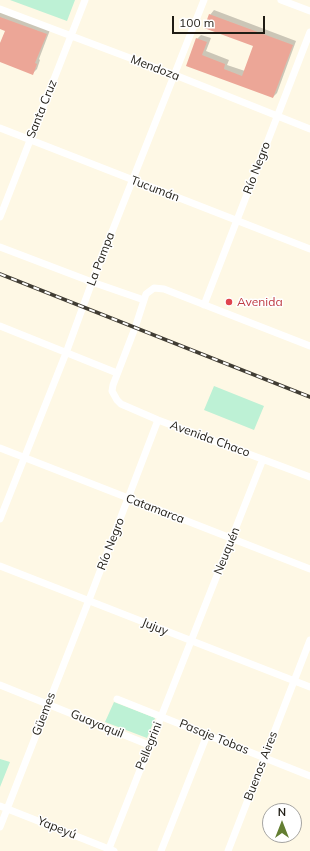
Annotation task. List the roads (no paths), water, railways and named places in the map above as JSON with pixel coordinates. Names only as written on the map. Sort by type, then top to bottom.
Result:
[{"type":"street","name":"Santa Cruz","points":[[0,217],[85,0]]},
{"type":"street","name":"La Pampa","points":[[0,519],[204,0]]},
{"type":"street","points":[[281,0],[310,11]]},
{"type":"street","name":"Mendoza","points":[[0,9],[175,75],[310,129]]},
{"type":"street","name":"Río Negro","points":[[204,305],[310,32]]},
{"type":"street","name":"Tucumán","points":[[0,128],[310,249]]},
{"type":"street","points":[[0,247],[144,300]]},
{"type":"street","points":[[0,326],[117,373],[135,328],[146,294],[154,288],[164,289],[309,343]]},
{"type":"street","name":"Avenida Chaco","points":[[117,373],[113,385],[114,396],[121,404],[158,420],[310,477]]},
{"type":"street","name":"Río Negro","points":[[89,600],[158,420]]},
{"type":"street","name":"Catamarca","points":[[0,448],[310,569]]},
{"type":"street","name":"Neuquén","points":[[191,642],[263,459]]},
{"type":"street","name":"Jujuy","points":[[0,566],[89,600],[191,642],[310,687]]},
{"type":"street","name":"Güemes","points":[[0,827],[89,600]]},
{"type":"street","name":"Buenos Aires","points":[[228,851],[310,640]]},
{"type":"street","name":"Pellegrini","points":[[110,850],[160,716],[191,642]]},
{"type":"street","name":"Guayaquil","points":[[0,685],[149,745]]},
{"type":"street","name":"Pasaje Tobas","points":[[117,699],[310,776]]},
{"type":"street","points":[[161,851],[207,735]]},
{"type":"street","name":"Yapeyú","points":[[0,806],[110,850]]},
{"type":"railway","points":[[0,274],[310,397]]},
{"type":"place","name":"Avenida","points":[[229,302]]}]
